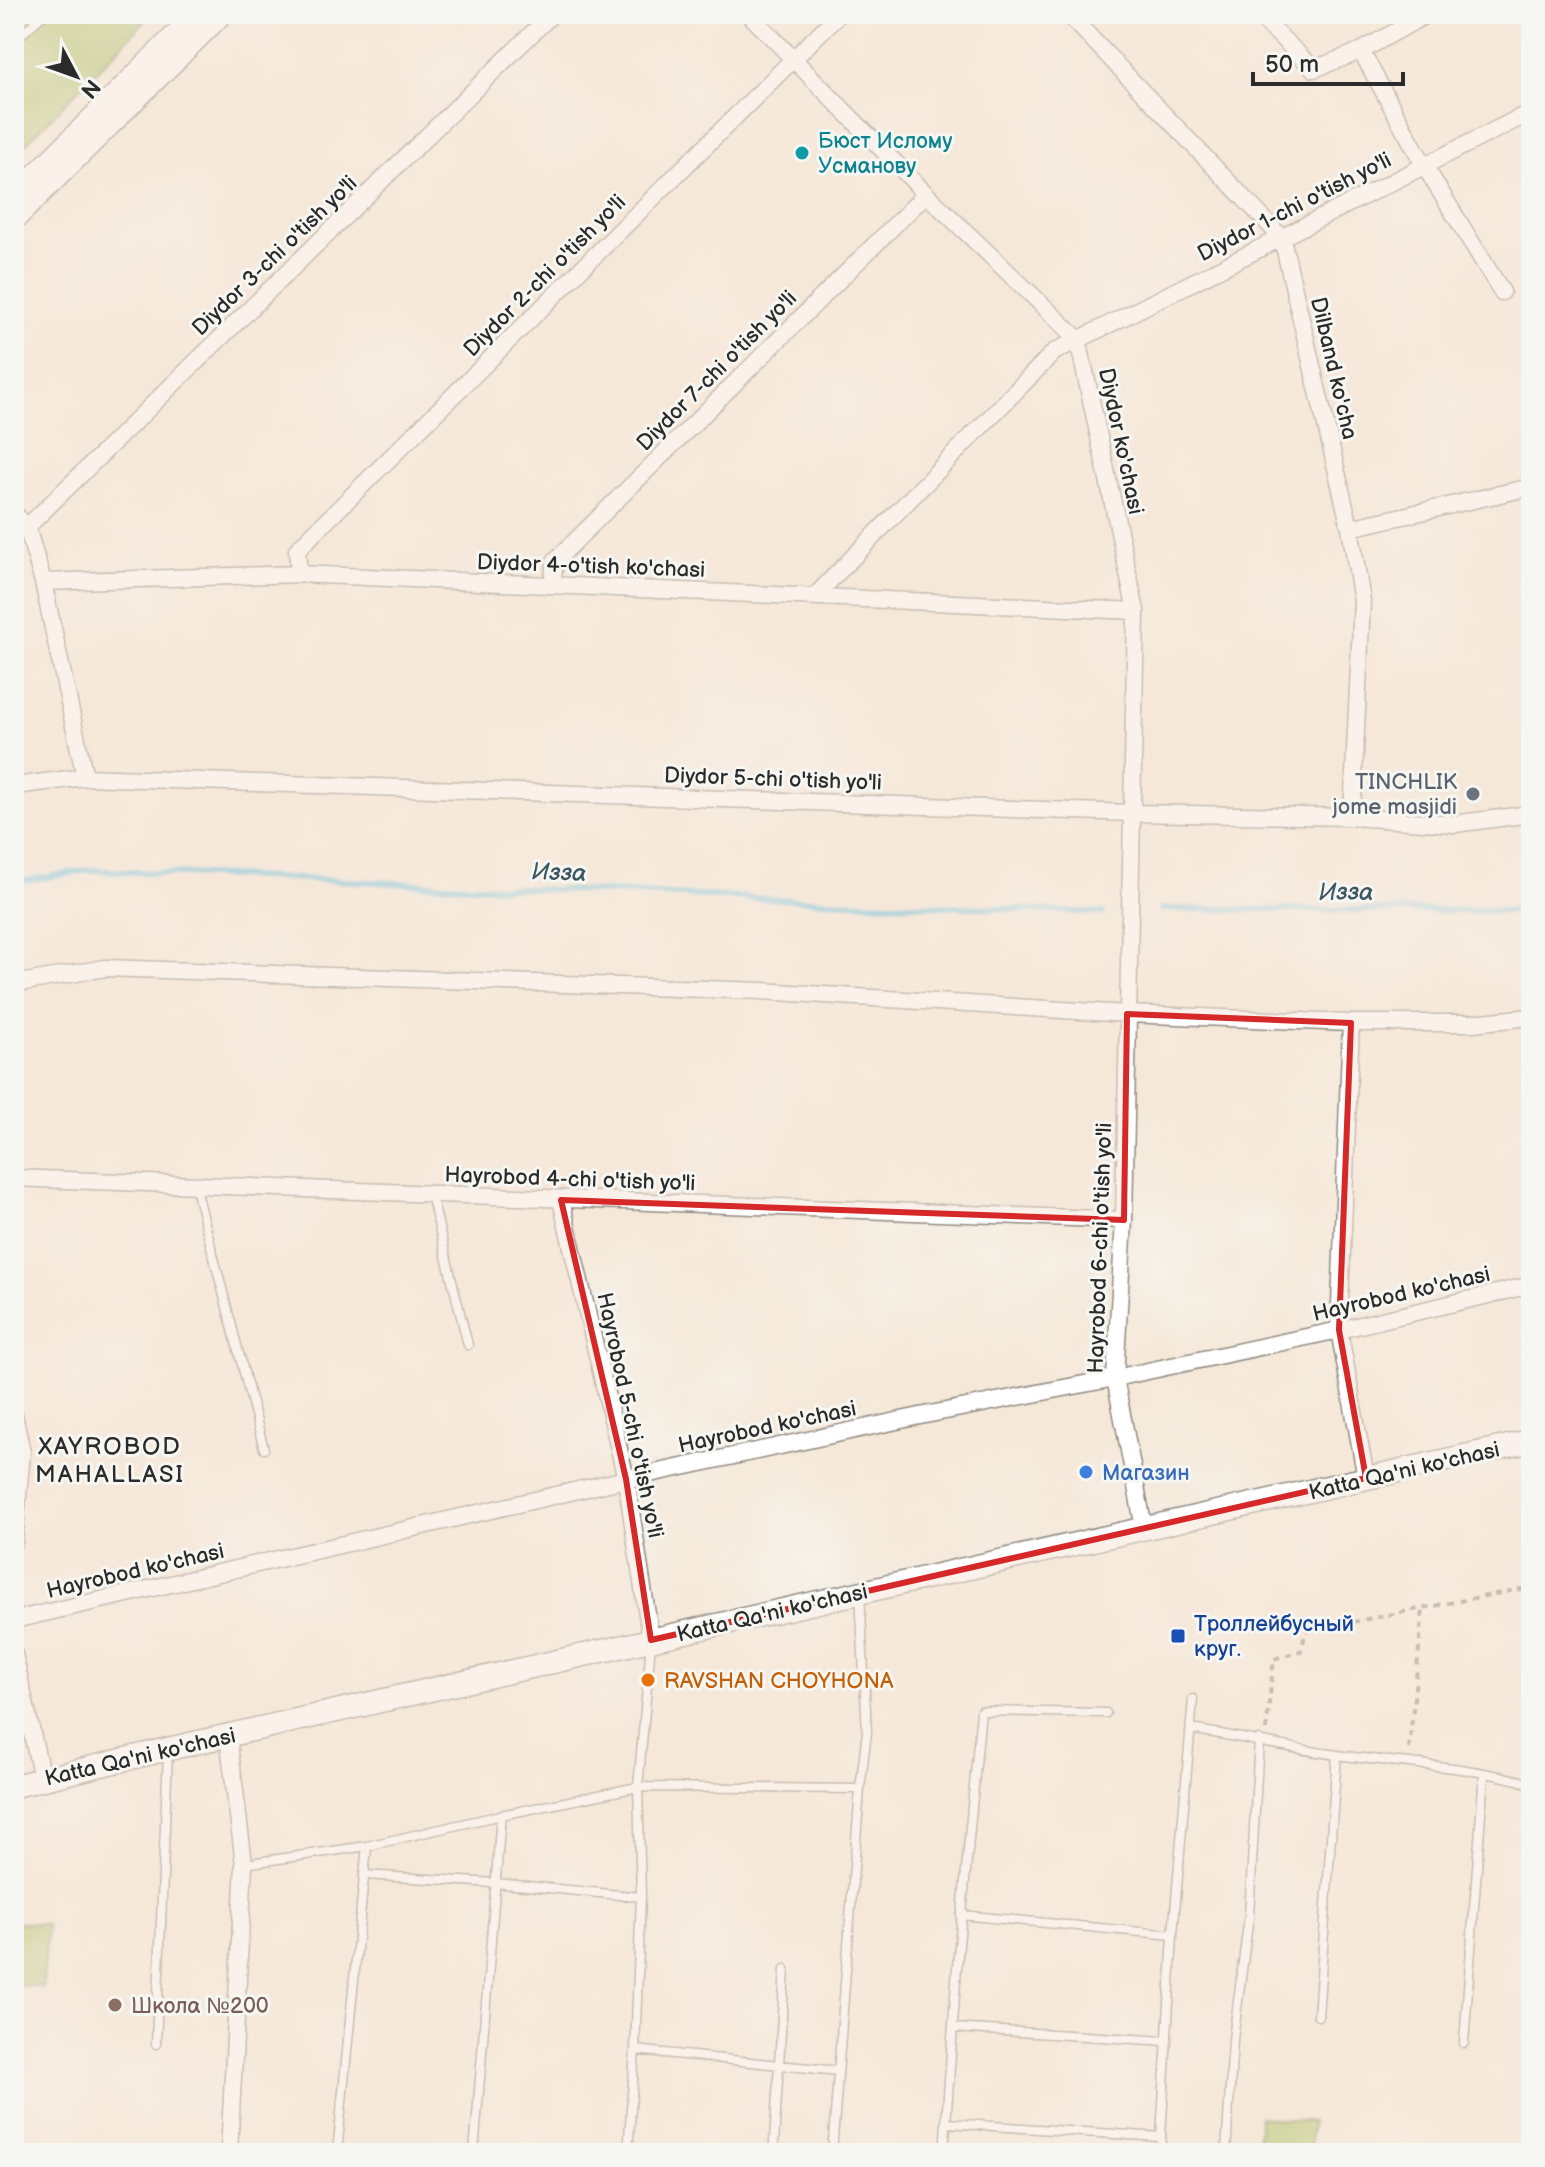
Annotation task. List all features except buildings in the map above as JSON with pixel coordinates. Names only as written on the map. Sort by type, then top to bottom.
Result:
[{"type":"main road","points":[[14,197],[197,14]]},
{"type":"main road","points":[[14,219],[221,14]]},
{"type":"main road","name":"Katta Qa'ni ko'chasi","points":[[14,1786],[1531,1441]]},
{"type":"street","name":"Diydor 3-chi o'tish yo'li","points":[[27,527],[552,14]]},
{"type":"street","points":[[749,14],[926,194],[1078,339],[1054,352],[815,596]]},
{"type":"street","name":"Diydor 2-chi o'tish yo'li","points":[[299,574],[297,550],[839,14]]},
{"type":"street","points":[[1068,14],[1282,238]]},
{"type":"street","points":[[1257,14],[1314,69],[1361,51],[1427,14]]},
{"type":"street","points":[[1361,51],[1424,165],[1502,292]]},
{"type":"street","name":"Diydor 1-chi o'tish yo'li","points":[[1078,339],[1531,112]]},
{"type":"street","name":"Diydor 7-chi o'tish yo'li","points":[[552,585],[555,561],[926,194]]},
{"type":"street","name":"Dilband ko'cha","points":[[1282,238],[1350,528],[1362,601],[1352,817]]},
{"type":"street","name":"Diydor ko'chasi","points":[[1078,339],[1136,611],[1127,1014]]},
{"type":"street","points":[[1350,528],[1531,487]]},
{"type":"street","points":[[14,513],[27,527],[43,582],[85,777]]},
{"type":"street","name":"Diydor 4-o'tish ko'chasi","points":[[43,582],[299,574],[1136,611]]},
{"type":"street","name":"Diydor 5-chi o'tish yo'li","points":[[14,786],[85,777],[1132,813],[1352,817],[1454,824],[1531,814]]},
{"type":"street","points":[[14,984],[105,968],[762,991],[1127,1014],[1351,1023],[1472,1023],[1531,1017]]},
{"type":"street","name":"Hayrobod 6-chi o'tish yo'li","points":[[1127,1014],[1124,1220],[1115,1378],[1144,1528]]},
{"type":"street","points":[[1351,1023],[1339,1330],[1366,1478]]},
{"type":"street","name":"Hayrobod 4-chi o'tish yo'li","points":[[14,1178],[1124,1220]]},
{"type":"street","name":"Hayrobod 5-chi o'tish yo'li","points":[[561,1200],[626,1479],[651,1640]]},
{"type":"street","name":"Hayrobod ko'chasi","points":[[14,1620],[626,1479],[1339,1330],[1531,1285]]},
{"type":"street","points":[[14,1415],[22,1452],[14,1542]]},
{"type":"street","points":[[14,1654],[42,1778]]},
{"type":"street","points":[[228,1735],[244,1864],[229,2153]]},
{"type":"lane","points":[[14,41],[44,14]]},
{"type":"lane","points":[[195,1184],[264,1449]]},
{"type":"lane","points":[[431,1195],[468,1345]]},
{"type":"lane","points":[[832,2153],[867,1732],[860,1593]]},
{"type":"lane","points":[[628,2153],[641,1897],[638,1787],[651,1640]]},
{"type":"lane","points":[[1163,2153],[1161,2137],[1173,1935],[1193,1699]]},
{"type":"lane","points":[[944,2153],[961,1915],[981,1711],[1106,1713]]},
{"type":"lane","points":[[1191,1729],[1337,1755],[1506,1776],[1531,1784]]},
{"type":"lane","points":[[1226,2153],[1233,2040],[1249,1916],[1262,1741]]},
{"type":"lane","points":[[156,2044],[168,1749]]},
{"type":"lane","points":[[1318,2016],[1337,1755]]},
{"type":"lane","points":[[1464,2043],[1484,1773]]},
{"type":"lane","points":[[244,1864],[367,1846],[638,1787],[860,1789]]},
{"type":"lane","points":[[474,2153],[501,1815]]},
{"type":"lane","points":[[337,2153],[367,1846]]},
{"type":"lane","points":[[364,1875],[641,1897]]},
{"type":"lane","points":[[961,1915],[1173,1935]]},
{"type":"lane","points":[[774,2143],[785,1969]]},
{"type":"lane","points":[[953,2028],[1167,2041]]},
{"type":"lane","points":[[635,2050],[838,2071]]},
{"type":"lane","points":[[947,2123],[1161,2137]]},
{"type":"path","points":[[1262,1741],[1274,1659],[1301,1651],[1306,1631],[1531,1587]]},
{"type":"path","points":[[1408,1762],[1423,1608]]},
{"type":"highlighted area","points":[[1127,1014],[1351,1023],[1339,1330],[1366,1478],[651,1640],[626,1479],[561,1200],[1124,1220]]},
{"type":"green space","points":[[14,14],[152,14],[14,156]]},
{"type":"green space","points":[[14,1922],[47,1924],[43,1987],[14,1985]]},
{"type":"green space","points":[[1260,2117],[1312,2122],[1310,2149],[1257,2145]]},
{"type":"waterway","name":"Изза","points":[[14,883],[88,870],[1103,913]]},
{"type":"waterway","name":"Изза","points":[[1161,909],[1531,911]]},
{"type":"place","name":"Бюст Ислому Усманову","points":[[802,153]]},
{"type":"place","name":"TINCHLIK jome masjidi","points":[[1473,794]]},
{"type":"place","name":"Магазин","points":[[1086,1472]]},
{"type":"place","name":"Троллейбусный круг.","points":[[1178,1636]]},
{"type":"place","name":"RAVSHAN CHOYHONA","points":[[648,1680]]},
{"type":"place","name":"Школа №200","points":[[115,2005]]},
{"type":"district","name":"XAYROBOD MAHALLASI","points":[[110,1460]]}]
